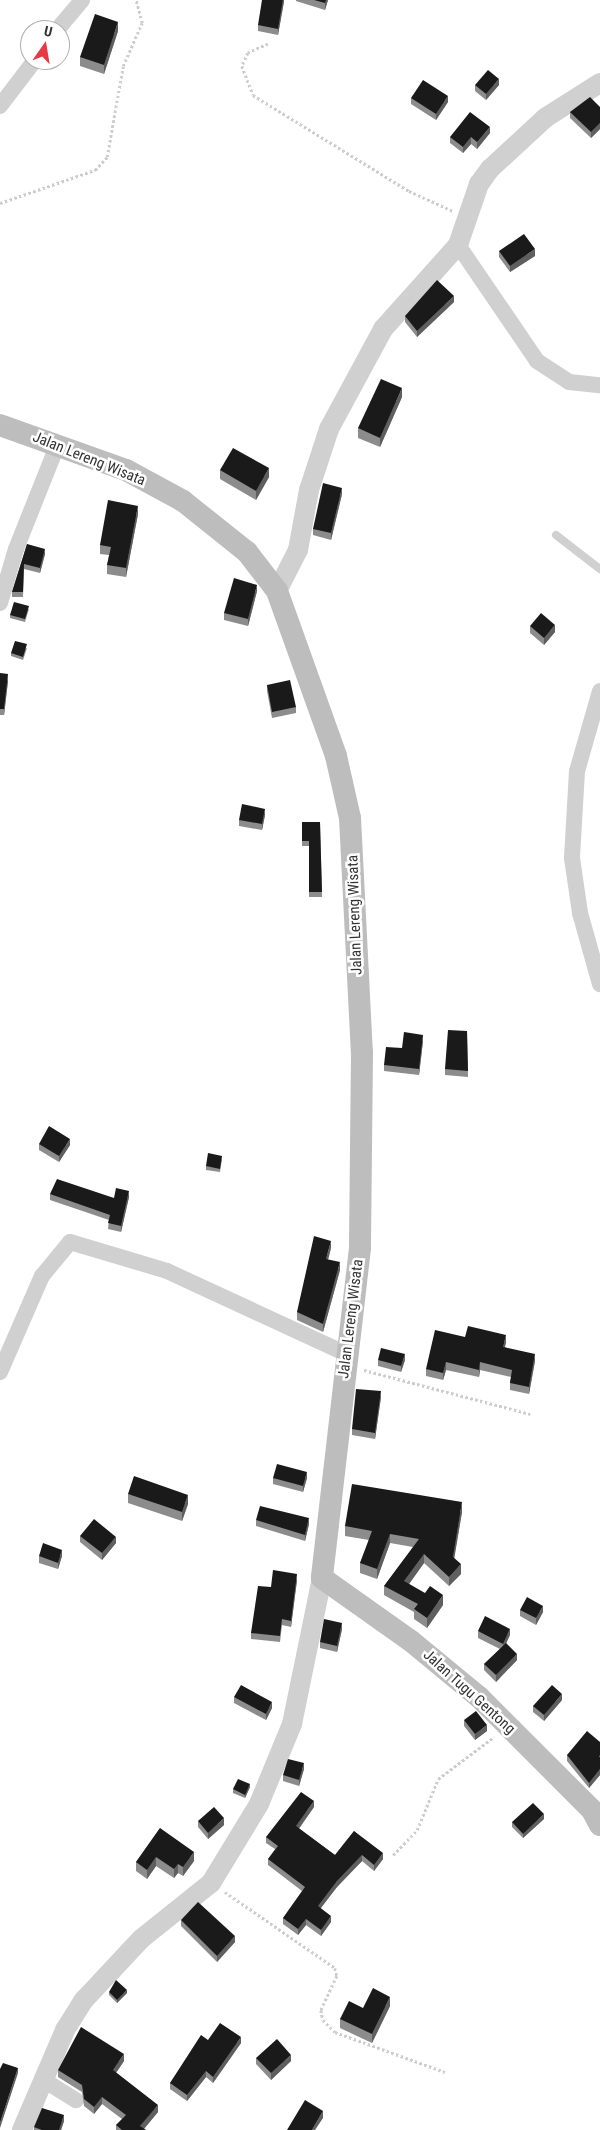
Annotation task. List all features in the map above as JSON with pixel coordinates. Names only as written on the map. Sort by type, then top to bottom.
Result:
[{"type":"main road","name":"Jalan Lereng Wisata","points":[[0,425],[126,470],[183,501],[247,552],[277,591],[336,756],[350,818],[364,1129],[360,1248],[322,1578]]},
{"type":"main road","name":"Jalan Tugu Gentong","points":[[322,1578],[411,1641],[509,1726],[597,1812]]},
{"type":"street","points":[[65,20],[82,0]]},
{"type":"street","points":[[0,106],[27,70]]},
{"type":"street","points":[[277,591],[298,550],[309,490],[329,429],[384,329],[458,245],[479,184],[490,169],[545,118],[600,82]]},
{"type":"street","points":[[458,245],[537,361],[569,382],[600,385]]},
{"type":"street","points":[[0,603],[16,549],[57,446]]},
{"type":"street","points":[[600,691],[577,771],[572,858],[580,913],[600,984]]},
{"type":"street","points":[[0,1372],[42,1276],[70,1242],[167,1271],[346,1360]]},
{"type":"street","points":[[22,2130],[42,2079],[84,2000],[140,1938],[211,1883],[259,1804],[292,1724],[322,1578]]},
{"type":"street","points":[[42,2079],[76,2100]]},
{"type":"lane","points":[[556,535],[600,569]]},
{"type":"path","points":[[0,203],[95,170],[107,157],[123,66],[142,23],[136,0]]},
{"type":"path","points":[[268,44],[248,53],[242,66],[253,95],[409,192],[468,216]]},
{"type":"path","points":[[346,1360],[530,1414]]},
{"type":"path","points":[[393,1855],[417,1830],[438,1779],[509,1726]]},
{"type":"path","points":[[211,1883],[335,1968],[337,1976],[321,2010],[323,2020],[336,2032],[445,2072]]},
{"type":"building","points":[[262,0],[283,0],[278,29],[258,25]]},
{"type":"building","points":[[314,0],[326,0],[325,3]]},
{"type":"building","points":[[95,14],[118,22],[104,65],[80,57]]},
{"type":"building","points":[[488,70],[499,79],[486,94],[475,85]]},
{"type":"building","points":[[423,80],[448,96],[436,114],[411,98]]},
{"type":"building","points":[[590,97],[600,107],[600,123],[591,132],[570,112]]},
{"type":"building","points":[[470,112],[490,127],[477,142],[471,137],[463,147],[450,137]]},
{"type":"building","points":[[524,234],[535,249],[510,266],[499,251]]},
{"type":"building","points":[[437,280],[454,296],[417,331],[405,316]]},
{"type":"building","points":[[381,379],[402,388],[380,438],[358,428]]},
{"type":"building","points":[[233,448],[269,468],[256,491],[220,470]]},
{"type":"building","points":[[323,483],[342,488],[331,533],[313,529]]},
{"type":"building","points":[[108,500],[138,506],[126,568],[107,565],[111,547],[100,545]]},
{"type":"building","points":[[27,544],[45,549],[40,568],[24,564],[23,592],[12,592]]},
{"type":"building","points":[[234,578],[257,585],[248,619],[224,613]]},
{"type":"building","points":[[14,602],[29,606],[25,619],[10,615]]},
{"type":"building","points":[[541,613],[555,625],[544,638],[530,626]]},
{"type":"building","points":[[15,641],[27,644],[23,657],[11,653]]},
{"type":"building","points":[[0,673],[8,674],[4,709],[0,709]]},
{"type":"building","points":[[290,680],[296,707],[272,712],[267,685]]},
{"type":"building","points":[[242,804],[265,809],[262,824],[239,820]]},
{"type":"building","points":[[302,822],[320,822],[322,892],[309,892],[309,841],[302,841]]},
{"type":"building","points":[[448,1030],[467,1031],[468,1071],[445,1069]]},
{"type":"building","points":[[404,1032],[423,1035],[419,1069],[384,1065],[386,1047],[402,1048]]},
{"type":"building","points":[[49,1126],[70,1139],[59,1156],[39,1144]]},
{"type":"building","points":[[208,1153],[222,1156],[220,1169],[206,1166]]},
{"type":"building","points":[[57,1179],[114,1198],[116,1188],[129,1191],[121,1226],[108,1223],[110,1215],[50,1194]]},
{"type":"building","points":[[314,1236],[331,1241],[326,1259],[340,1262],[323,1324],[297,1312]]},
{"type":"building","points":[[468,1326],[506,1335],[503,1347],[535,1354],[529,1387],[510,1383],[512,1370],[480,1362],[479,1370],[446,1362],[443,1373],[426,1369],[435,1330],[465,1337]]},
{"type":"building","points":[[381,1348],[405,1354],[401,1366],[378,1360]]},
{"type":"building","points":[[356,1389],[381,1391],[375,1433],[352,1429]]},
{"type":"building","points":[[277,1464],[307,1472],[303,1486],[273,1478]]},
{"type":"building","points":[[134,1476],[188,1495],[182,1512],[128,1494]]},
{"type":"building","points":[[352,1484],[462,1502],[453,1557],[461,1564],[449,1577],[424,1554],[404,1581],[425,1593],[430,1586],[443,1595],[427,1618],[414,1609],[418,1604],[384,1586],[419,1539],[390,1534],[377,1569],[360,1563],[372,1531],[345,1526]]},
{"type":"building","points":[[260,1506],[309,1518],[305,1535],[256,1520]]},
{"type":"building","points":[[94,1519],[116,1537],[102,1553],[80,1536]]},
{"type":"building","points":[[43,1543],[62,1550],[58,1563],[39,1556]]},
{"type":"building","points":[[273,1570],[297,1574],[291,1621],[282,1619],[280,1636],[251,1633],[258,1586],[271,1587]]},
{"type":"building","points":[[527,1597],[543,1606],[536,1618],[520,1610]]},
{"type":"building","points":[[485,1616],[510,1629],[503,1644],[478,1631]]},
{"type":"building","points":[[324,1619],[342,1623],[337,1646],[320,1642]]},
{"type":"building","points":[[506,1643],[517,1654],[496,1675],[484,1664]]},
{"type":"building","points":[[241,1685],[272,1702],[266,1714],[234,1697]]},
{"type":"building","points":[[552,1685],[562,1694],[544,1715],[533,1706]]},
{"type":"building","points":[[476,1711],[487,1725],[475,1734],[464,1720]]},
{"type":"building","points":[[587,1731],[600,1742],[600,1769],[589,1783],[567,1755]]},
{"type":"building","points":[[288,1759],[304,1763],[299,1780],[283,1775]]},
{"type":"building","points":[[238,1779],[250,1784],[245,1795],[233,1789]]},
{"type":"building","points":[[301,1792],[314,1801],[296,1826],[335,1855],[354,1831],[383,1853],[374,1865],[362,1855],[337,1881],[318,1906],[331,1916],[321,1930],[306,1919],[298,1929],[283,1918],[305,1887],[268,1859],[278,1846],[266,1837]]},
{"type":"building","points":[[533,1803],[544,1814],[523,1834],[512,1822]]},
{"type":"building","points":[[214,1807],[224,1818],[208,1833],[198,1821]]},
{"type":"building","points":[[160,1828],[194,1852],[183,1867],[178,1864],[174,1869],[156,1857],[147,1870],[136,1862]]},
{"type":"building","points":[[198,1902],[235,1936],[217,1956],[181,1920]]},
{"type":"building","points":[[116,1980],[127,1990],[117,2000],[109,1992]]},
{"type":"building","points":[[373,1988],[390,1997],[372,2034],[340,2019],[349,2001],[363,2008]]},
{"type":"building","points":[[220,2023],[241,2037],[213,2077],[206,2071],[187,2095],[170,2083],[201,2035],[208,2040]]},
{"type":"building","points":[[81,2027],[124,2054],[113,2070],[158,2105],[140,2126],[146,2130],[122,2130],[116,2125],[126,2115],[102,2097],[94,2107],[84,2099],[82,2085],[58,2070]]},
{"type":"building","points":[[277,2039],[291,2055],[271,2073],[256,2058]]},
{"type":"building","points":[[3,2063],[18,2068],[0,2123],[0,2069]]},
{"type":"building","points":[[305,2100],[323,2111],[312,2130],[287,2130]]},
{"type":"building","points":[[42,2108],[64,2115],[59,2130],[42,2130],[34,2127]]}]
